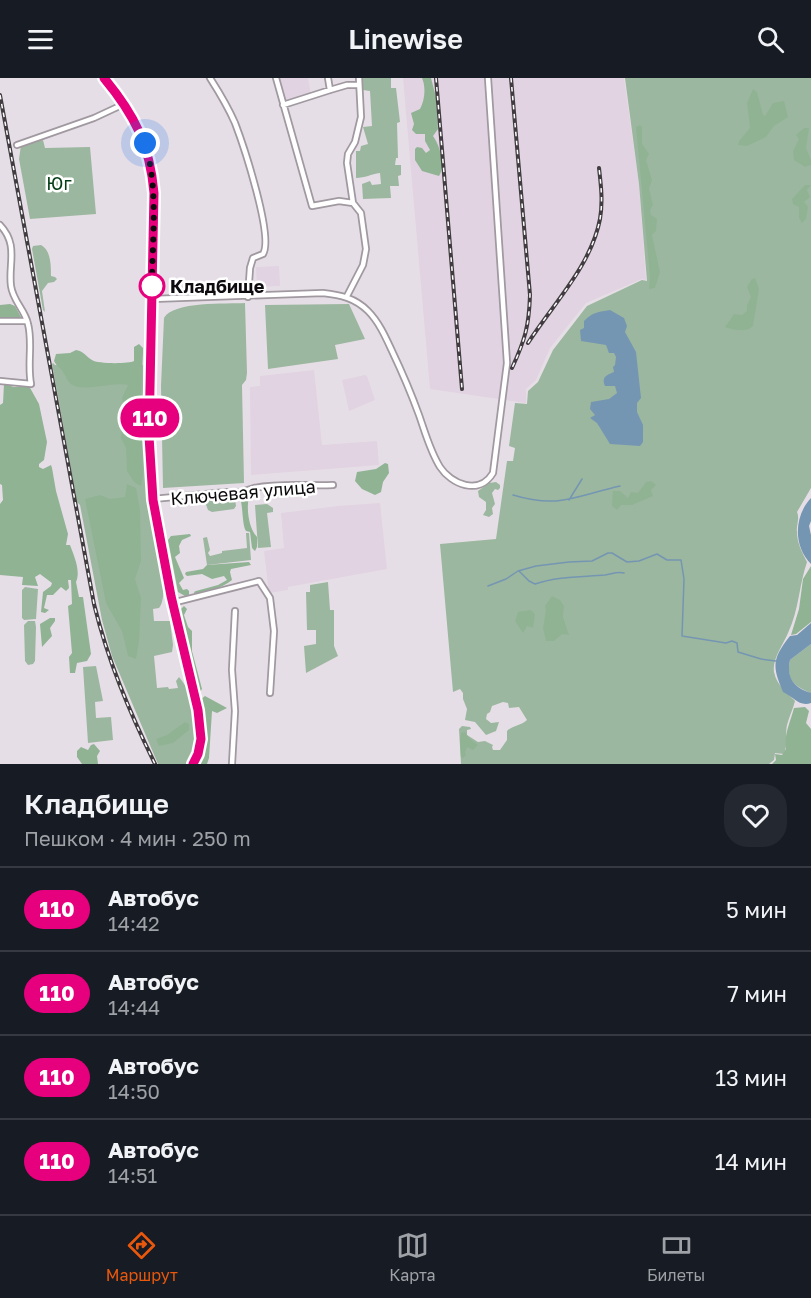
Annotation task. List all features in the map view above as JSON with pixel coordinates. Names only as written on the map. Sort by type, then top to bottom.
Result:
[{"type":"main road","points":[[104,78],[124,104],[142,137],[152,171],[154,193],[149,436],[153,500],[172,603],[198,710],[200,747],[193,764]]},
{"type":"street","points":[[210,78],[234,122],[253,175],[262,221],[266,247],[263,254],[253,258],[248,297]]},
{"type":"street","points":[[276,78],[312,206],[339,201],[353,203]]},
{"type":"street","points":[[328,78],[330,90]]},
{"type":"street","points":[[347,296],[363,265],[366,249],[361,213],[353,203],[347,163],[348,154],[355,142],[362,117],[359,78]]},
{"type":"street","points":[[152,299],[323,293],[347,296],[369,312],[385,337],[407,383],[433,453],[441,468],[454,482],[464,485],[475,486],[486,481],[493,473],[507,363],[488,78]]},
{"type":"street","points":[[283,105],[347,85],[358,85]]},
{"type":"street","points":[[16,145],[94,118],[124,104]]},
{"type":"street","points":[[0,225],[8,235],[12,252],[10,284],[12,294],[28,321],[31,384],[0,381]]},
{"type":"street","points":[[0,321],[28,321]]},
{"type":"street","name":"Ключевая улица","points":[[153,500],[226,492],[234,494],[279,485],[333,485]]},
{"type":"street","points":[[172,603],[259,581],[270,598],[274,631],[270,693]]},
{"type":"street","points":[[232,764],[235,711],[232,670],[235,611]]},
{"type":"shaded area","points":[[278,78],[308,78],[311,95],[285,103]]},
{"type":"shaded area","points":[[403,78],[624,78],[639,184],[646,280],[642,279],[586,303],[550,348],[536,380],[526,389],[526,403],[430,389]]},
{"type":"shaded area","points":[[279,266],[280,286],[257,287],[256,267]]},
{"type":"shaded area","points":[[314,370],[322,445],[377,441],[379,465],[251,475],[250,387],[260,386],[260,376]]},
{"type":"shaded area","points":[[365,375],[375,400],[349,411],[342,380]]},
{"type":"shaded area","points":[[380,503],[387,569],[288,587],[288,590],[269,593],[264,551],[284,548],[281,513]]},
{"type":"green space","points":[[363,78],[391,78],[391,88],[396,88],[400,122],[397,123],[398,158],[396,158],[395,165],[401,165],[401,175],[398,176],[399,186],[390,186],[391,198],[363,199],[362,184],[370,181],[372,185],[381,184],[380,173],[356,178],[356,151],[360,151],[361,146],[368,144],[363,127],[372,126],[370,91],[363,90]]},
{"type":"green space","points":[[422,78],[431,78],[436,97],[438,129],[433,136],[441,156],[442,167],[439,176],[422,171],[415,160],[417,147],[422,148],[426,153],[430,150],[425,141],[425,134],[416,134],[412,130],[414,124],[411,113],[420,109],[424,98]]},
{"type":"green space","points":[[625,78],[811,78],[811,488],[797,512],[798,540],[807,562],[794,615],[774,667],[777,681],[795,701],[787,725],[785,751],[784,754],[775,753],[774,760],[769,764],[461,764],[459,729],[462,726],[470,727],[467,735],[478,742],[485,741],[493,745],[493,750],[500,750],[507,740],[507,731],[527,720],[519,707],[509,708],[508,703],[503,702],[492,706],[487,714],[486,719],[491,723],[499,722],[496,731],[486,735],[475,722],[465,720],[467,709],[463,693],[460,689],[453,692],[440,544],[496,539],[507,461],[513,461],[515,448],[509,446],[515,403],[527,404],[528,391],[538,382],[553,350],[587,306],[642,280],[647,281],[639,184]]},
{"type":"green space","points":[[753,89],[757,92],[763,115],[765,116],[773,103],[784,101],[788,117],[774,126],[766,137],[747,146],[738,145],[750,128],[747,103]]},
{"type":"green space","points":[[640,125],[642,144],[649,154],[646,160],[652,180],[649,189],[653,205],[650,210],[651,215],[657,219],[656,231],[652,235],[660,272],[655,288],[649,289],[650,276],[636,127]]},
{"type":"green space","points":[[804,128],[809,128],[806,148],[811,160],[811,165],[805,167],[794,160],[793,151],[799,139],[796,135]]},
{"type":"green space","name":"Юг","points":[[43,140],[45,148],[90,147],[96,214],[30,219],[19,159],[21,145]]},
{"type":"green space","points":[[805,185],[811,185],[807,190],[810,197],[804,202],[808,207],[806,219],[802,223],[799,218],[799,207],[793,204],[792,199]]},
{"type":"green space","points":[[41,245],[49,254],[51,276],[57,279],[48,283],[42,291],[45,312],[32,249],[33,246]]},
{"type":"green space","points":[[755,278],[759,289],[753,326],[744,330],[725,327],[734,314],[742,315],[747,311],[751,297],[747,287]]},
{"type":"green space","points":[[214,287],[243,287],[245,289],[232,294],[204,296],[203,290]]},
{"type":"green space","points":[[245,303],[247,373],[242,385],[244,483],[163,488],[161,386],[164,318],[169,313],[189,306]]},
{"type":"green space","points":[[349,304],[365,339],[335,345],[338,359],[268,369],[265,305]]},
{"type":"green space","points":[[0,305],[15,306],[21,319],[0,320]]},
{"type":"green space","points":[[139,344],[143,348],[141,396],[143,475],[141,486],[134,482],[127,471],[126,448],[121,438],[124,408],[122,398],[128,385],[76,386],[70,383],[54,361],[56,354],[76,350],[95,361],[131,362],[134,361],[134,347]]},
{"type":"green space","points":[[53,363],[55,365],[143,365],[147,491],[163,583],[162,602],[159,608],[153,609],[154,621],[170,621],[173,645],[172,652],[154,656],[157,688],[178,688],[176,681],[179,677],[192,700],[197,719],[198,738],[188,764],[158,764],[112,656],[102,620],[80,505],[77,502]]},
{"type":"green space","points":[[4,384],[14,387],[29,386],[39,404],[47,442],[44,460],[39,467],[43,469],[51,465],[52,468],[68,534],[66,545],[70,545],[76,563],[78,573],[76,582],[79,597],[83,597],[91,654],[87,661],[77,663],[75,673],[70,673],[69,657],[72,653],[68,606],[72,604],[71,580],[68,580],[69,588],[66,591],[61,587],[53,595],[47,595],[44,608],[49,610],[45,613],[41,612],[43,592],[52,583],[40,574],[35,577],[38,586],[22,585],[23,577],[0,575],[0,504],[3,500],[0,484],[0,405],[3,403]]},
{"type":"green space","points":[[385,463],[388,464],[389,473],[383,482],[381,492],[375,495],[362,489],[355,481],[357,472],[376,469]]},
{"type":"green space","points":[[651,481],[656,485],[651,490],[653,496],[632,505],[621,505],[617,510],[612,506],[613,491],[620,491],[628,498],[631,492],[638,493],[646,482]]},
{"type":"green space","points":[[496,482],[500,488],[495,489],[492,493],[495,504],[492,508],[493,514],[489,517],[483,515],[486,502],[479,497],[478,491],[489,483]]},
{"type":"green space","points":[[127,484],[136,488],[140,510],[141,561],[135,579],[141,598],[136,659],[128,656],[122,631],[106,603],[85,499],[100,495],[110,499],[125,497]]},
{"type":"green space","points":[[226,494],[235,499],[234,509],[212,512],[208,510],[205,502],[207,497]]},
{"type":"green space","points":[[248,494],[249,497],[249,518],[257,537],[255,551],[252,548],[250,532],[246,531],[244,524],[240,497]]},
{"type":"green space","points":[[267,504],[273,508],[273,512],[267,513],[271,547],[258,548],[255,505]]},
{"type":"green space","points":[[246,533],[249,533],[251,560],[207,565],[203,538],[207,537],[210,556],[222,553],[222,551],[247,548]]},
{"type":"green space","points":[[190,534],[191,536],[182,540],[179,546],[180,553],[175,557],[184,578],[179,583],[183,590],[189,591],[189,595],[185,596],[178,592],[168,540],[171,536]]},
{"type":"green space","points":[[249,562],[251,565],[231,569],[232,580],[223,586],[195,594],[196,591],[227,580],[224,576],[212,579],[202,574],[187,576],[185,574],[203,569],[207,565]]},
{"type":"green space","points":[[811,566],[811,622],[796,634],[791,635],[799,609],[803,579]]},
{"type":"green space","points":[[328,582],[330,610],[334,610],[334,646],[338,656],[306,673],[304,646],[316,644],[316,630],[307,630],[306,592],[310,592],[310,585]]},
{"type":"green space","points":[[25,587],[38,589],[36,619],[24,620],[22,618],[22,590]]},
{"type":"green space","points":[[552,596],[560,600],[564,606],[563,617],[569,635],[562,634],[554,641],[546,641],[543,628],[545,606]]},
{"type":"green space","points":[[184,606],[187,609],[184,615],[192,631],[192,651],[202,689],[200,692],[181,614]]},
{"type":"green space","points":[[531,610],[535,614],[533,628],[527,626],[523,633],[515,621],[518,612]]},
{"type":"green space","points":[[50,618],[55,618],[50,628],[52,636],[42,647],[40,624]]},
{"type":"green space","points":[[28,621],[35,621],[36,627],[35,661],[28,665],[25,661],[24,625]]},
{"type":"green space","points":[[811,644],[810,693],[792,681],[789,667],[790,660]]},
{"type":"green space","points":[[96,666],[103,701],[95,702],[96,718],[111,717],[113,740],[88,743],[83,667]]},
{"type":"green space","points":[[205,696],[227,708],[217,713],[212,711],[209,758],[207,764],[199,764],[206,732],[200,700]]},
{"type":"green space","points":[[805,707],[809,711],[806,723],[811,729],[811,764],[772,764],[776,760],[775,754],[782,755],[786,749],[787,733],[794,708]]},
{"type":"green space","points":[[185,722],[189,724],[189,730],[173,743],[159,746],[156,739],[167,735]]},
{"type":"green space","points":[[465,732],[478,745],[473,750],[467,747],[463,758],[461,757],[460,740],[461,733]]},
{"type":"green space","points":[[94,744],[100,751],[97,756],[98,764],[82,764],[77,757],[77,751],[81,747],[88,750]]},
{"type":"water","points":[[610,310],[624,318],[627,326],[625,332],[636,352],[641,398],[637,403],[637,412],[643,425],[643,442],[640,446],[610,444],[597,423],[590,418],[595,415],[590,409],[591,402],[609,399],[617,393],[615,386],[605,386],[604,380],[607,375],[614,372],[616,357],[614,353],[609,353],[606,345],[581,341],[580,330],[584,328],[584,321],[590,316]]},
{"type":"water","points":[[811,498],[809,526],[811,564],[801,549],[798,531],[801,513]]},
{"type":"water","points":[[811,623],[811,644],[790,660],[789,666],[790,677],[796,685],[811,693],[811,703],[803,704],[783,692],[777,676],[776,663],[780,651],[790,636],[797,635]]},
{"type":"waterway","points":[[569,500],[582,479]]},
{"type":"waterway","points":[[513,495],[543,501],[567,500],[620,486]]},
{"type":"waterway","points":[[488,586],[518,571],[536,566],[592,561],[608,553],[627,562],[639,561],[657,554],[667,560],[681,560],[684,579],[682,636],[726,643],[732,641],[737,643],[738,652],[776,661]]},
{"type":"waterway","points":[[519,571],[535,584],[561,578],[624,573]]},
{"type":"railway","points":[[436,78],[462,389]]},
{"type":"railway","points":[[511,78],[530,295],[526,333],[512,368]]},
{"type":"railway","points":[[0,95],[94,604],[120,686],[155,764]]},
{"type":"railway","points":[[528,343],[580,269],[595,236],[601,206],[599,168]]},
{"type":"bus line","name":"110","points":[[104,78],[131,114],[145,143],[152,171],[154,193],[149,436],[153,500],[171,596],[198,710],[201,739],[193,764]]},
{"type":"place","name":"Кладбище","points":[[152,286]]},
{"type":"route","points":[[145,143],[152,171],[154,193],[152,286]]}]
